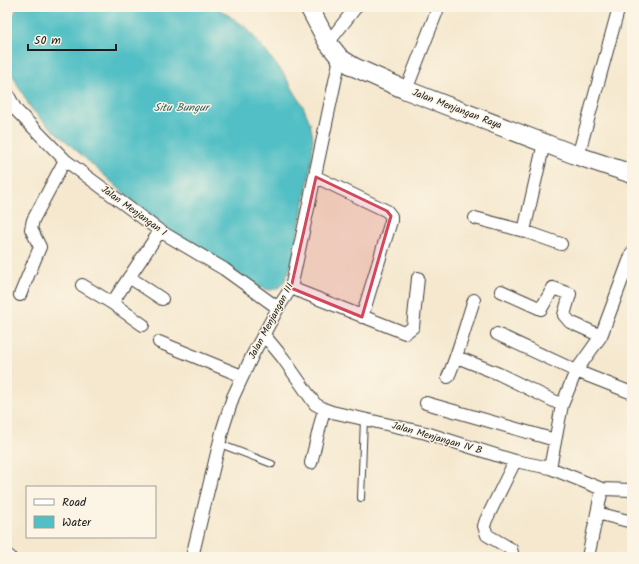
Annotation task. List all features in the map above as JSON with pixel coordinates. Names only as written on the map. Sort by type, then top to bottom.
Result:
[{"type":"main road","name":"Jalan Menjangan Raya","points":[[309,7],[328,43],[340,58],[354,67],[406,90],[578,156],[632,174]]},
{"type":"street","points":[[328,43],[356,7]]},
{"type":"street","points":[[578,156],[619,7]]},
{"type":"street","points":[[406,90],[437,11]]},
{"type":"street","name":"Jalan Menjangan III","points":[[192,557],[225,422],[242,376],[278,308],[291,288],[340,58]]},
{"type":"street","name":"Jalan Menjangan I","points":[[7,93],[16,110],[65,160],[160,231],[224,269],[278,308]]},
{"type":"street","points":[[524,230],[544,143]]},
{"type":"street","points":[[20,295],[40,247],[31,229],[33,220],[65,160]]},
{"type":"street","points":[[316,176],[387,211],[391,216],[391,221],[362,317]]},
{"type":"street","points":[[475,218],[524,230],[561,244]]},
{"type":"street","points":[[112,303],[160,231]]},
{"type":"street","points":[[550,468],[562,405],[576,371],[601,336],[628,276],[632,253]]},
{"type":"street","points":[[129,277],[162,299]]},
{"type":"street","points":[[291,288],[405,333],[413,327],[418,278]]},
{"type":"street","points":[[82,285],[112,303],[143,325]]},
{"type":"street","points":[[501,291],[542,309],[552,288],[570,294],[564,315],[570,322],[601,336]]},
{"type":"street","points":[[448,377],[457,357],[464,329],[474,300]]},
{"type":"street","points":[[497,334],[576,371],[632,393]]},
{"type":"street","points":[[264,335],[283,358],[315,404],[324,409],[311,463]]},
{"type":"street","points":[[159,342],[242,376]]},
{"type":"street","points":[[457,357],[499,374],[562,405]]},
{"type":"street","points":[[426,403],[555,440]]},
{"type":"street","name":"Jalan Menjangan IV B","points":[[324,409],[426,433],[515,461],[550,468],[602,489]]},
{"type":"street","points":[[513,557],[511,549],[486,535],[484,526],[515,461]]},
{"type":"street","points":[[588,557],[602,489],[632,490]]},
{"type":"street","points":[[597,513],[632,522]]},
{"type":"lane","points":[[361,498],[364,419]]},
{"type":"lane","points":[[220,444],[272,464]]},
{"type":"highlighted area","points":[[316,177],[387,211],[391,216],[362,317],[291,288]]},
{"type":"water","name":"Situ Bungur","points":[[18,7],[216,7],[247,28],[283,73],[303,106],[310,123],[313,138],[309,177],[292,261],[284,282],[278,288],[271,290],[261,288],[168,229],[141,208],[40,118],[30,107],[7,65],[7,25]]}]
